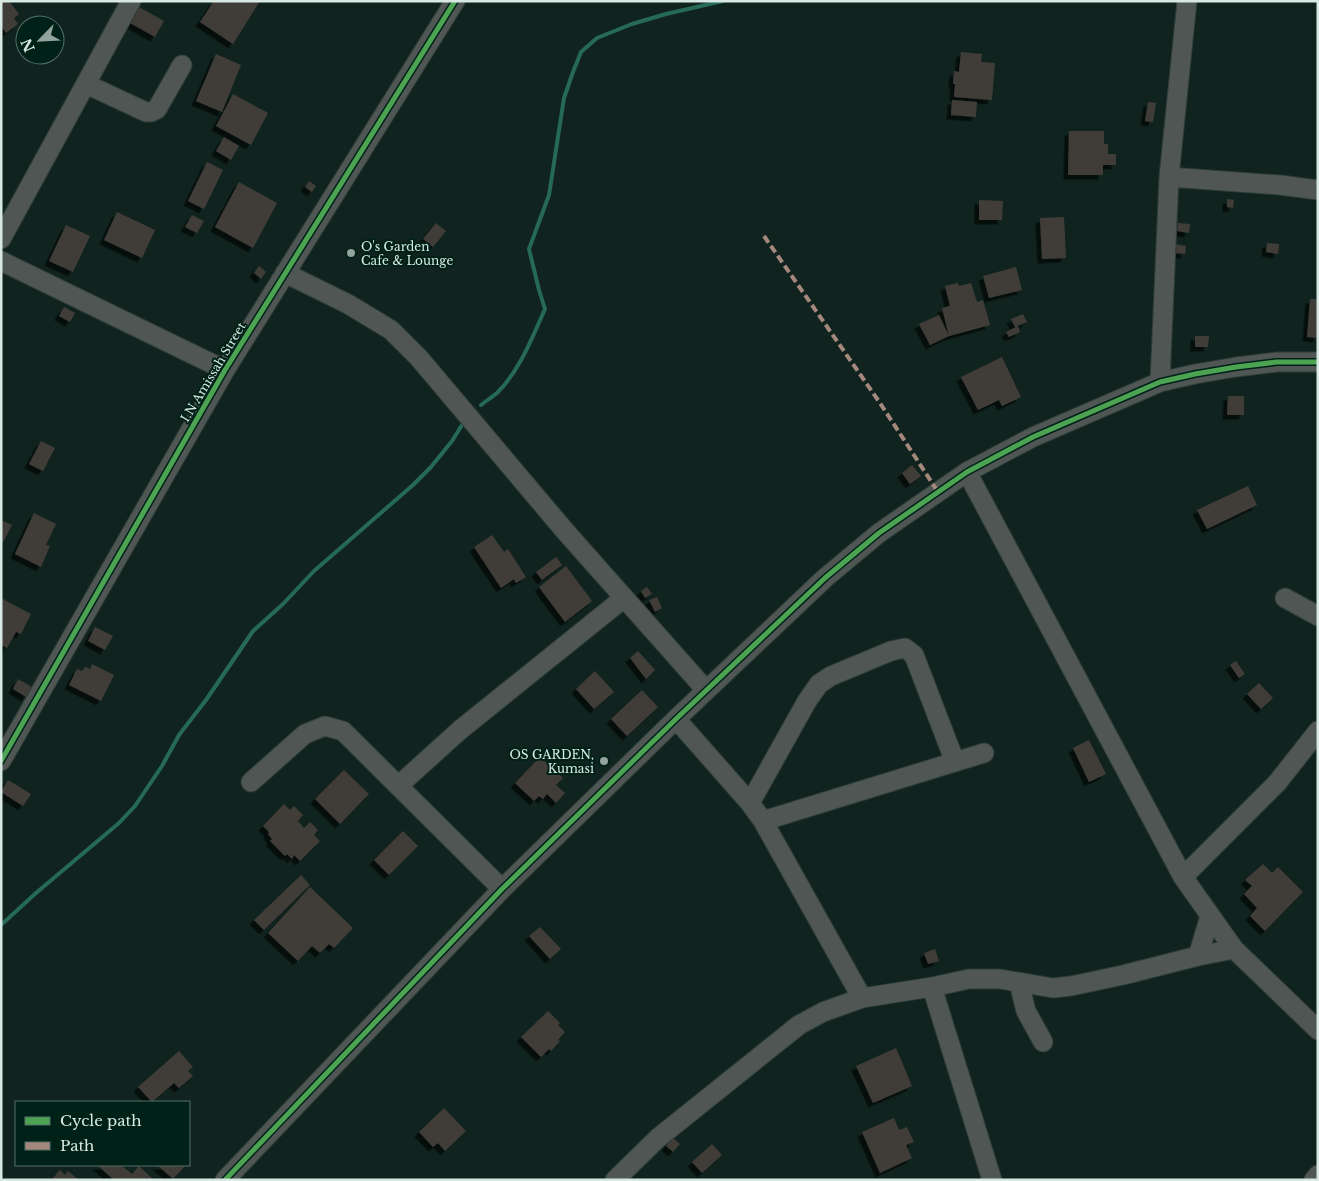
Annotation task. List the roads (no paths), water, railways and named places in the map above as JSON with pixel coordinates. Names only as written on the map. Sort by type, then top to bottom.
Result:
[{"type":"street","points":[[1,239],[131,1]]},
{"type":"street","name":"I.N Amissah Street","points":[[1,761],[225,370],[455,1]]},
{"type":"street","points":[[1160,382],[1169,177],[1187,1]]},
{"type":"street","points":[[86,84],[146,112],[151,112],[156,109],[182,65]]},
{"type":"street","points":[[1169,177],[1280,185],[1318,190]]},
{"type":"street","points":[[1,261],[225,370]]},
{"type":"street","points":[[285,273],[348,304],[391,330],[419,358],[565,531],[706,690]]},
{"type":"street","points":[[230,1178],[502,889],[706,690],[825,578],[879,533],[967,472],[1033,437],[1160,382],[1236,367],[1277,362],[1318,362]]},
{"type":"street","points":[[967,472],[1183,877],[1234,949],[1318,1030]]},
{"type":"street","points":[[398,786],[460,730],[624,598]]},
{"type":"street","points":[[1285,598],[1318,616]]},
{"type":"street","points":[[750,803],[807,701],[819,684],[831,676],[891,651],[905,648],[914,655],[955,762]]},
{"type":"street","points":[[676,719],[750,803],[763,821],[862,998]]},
{"type":"street","points":[[251,782],[305,734],[325,726],[343,731],[502,889]]},
{"type":"street","points":[[1183,877],[1277,783],[1318,731]]},
{"type":"street","points":[[763,821],[984,753]]},
{"type":"street","points":[[1198,956],[1210,916]]},
{"type":"street","points":[[623,1177],[658,1138],[799,1025],[823,1012],[862,998],[969,979],[1000,979],[1053,988],[1071,986],[1123,976],[1198,956],[1234,949]]},
{"type":"street","points":[[1019,983],[1026,1011],[1043,1042]]},
{"type":"street","points":[[932,987],[992,1180]]},
{"type":"street","points":[[1314,1180],[1318,1176]]},
{"type":"waterway","points":[[481,405],[497,393],[512,374],[525,353],[545,309],[529,249],[549,195],[564,98],[581,52],[597,38],[632,24],[723,1]]},
{"type":"waterway","points":[[1,925],[119,823],[135,806],[162,766],[179,735],[206,700],[253,631],[283,604],[314,571],[413,485],[431,467],[462,425]]},
{"type":"place","name":"O's Garden Cafe & Lounge","points":[[351,253]]},
{"type":"place","name":"OS GARDEN, Kumasi","points":[[604,761]]}]
